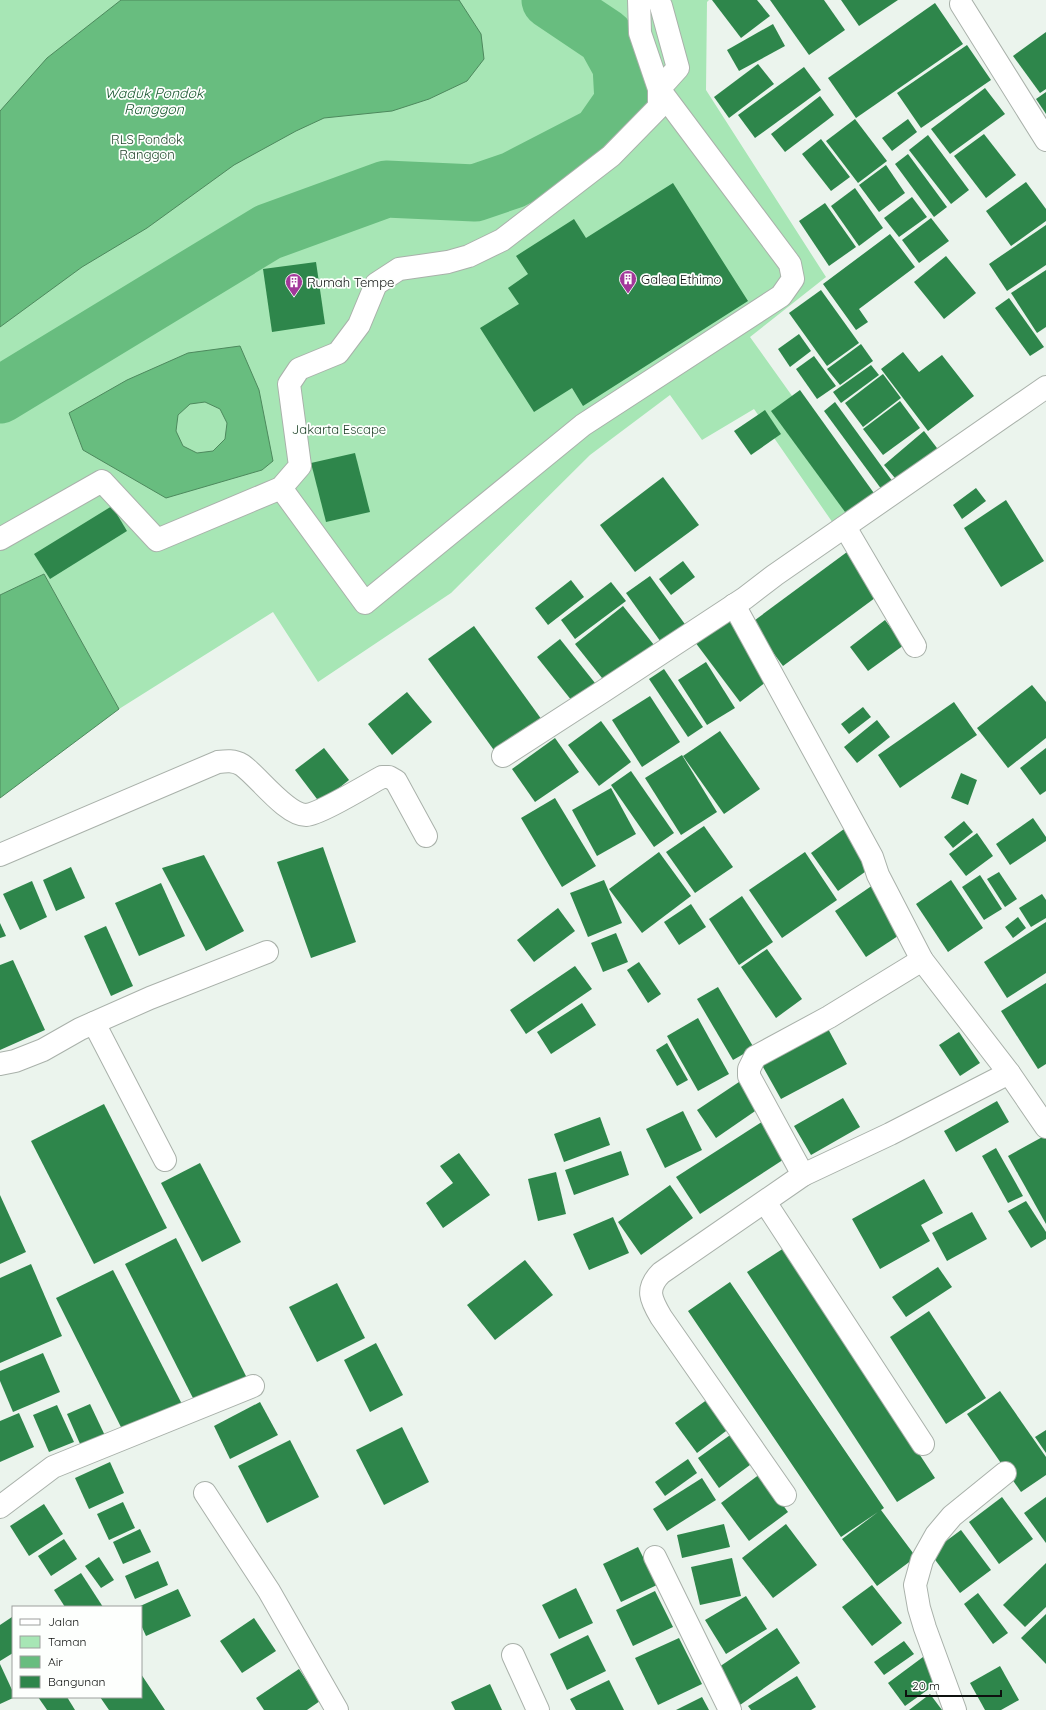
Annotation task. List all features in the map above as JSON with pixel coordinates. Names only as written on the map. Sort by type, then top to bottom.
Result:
[{"type":"street","points":[[281,488],[366,603],[583,425],[781,296],[793,279],[790,264],[659,89],[640,33],[639,0]]},
{"type":"street","points":[[0,539],[102,481],[157,540],[281,488],[300,466],[289,384],[299,369],[338,352],[359,325],[376,284],[399,269],[448,262],[469,256],[502,240],[611,156],[659,107],[659,89],[678,68],[658,0]]},
{"type":"street","points":[[961,4],[1046,140]]},
{"type":"street","points":[[503,756],[734,605],[1046,387]]},
{"type":"street","points":[[845,527],[915,646]]},
{"type":"street","points":[[734,605],[872,857],[878,875],[922,960],[1009,1073],[1046,1128]]},
{"type":"street","points":[[0,855],[218,762],[230,761],[241,765],[284,804],[296,812],[306,815],[318,812],[382,777],[389,777],[396,781],[426,836]]},
{"type":"street","points":[[0,1064],[15,1061],[43,1050],[94,1023],[150,998],[267,952]]},
{"type":"street","points":[[803,1175],[749,1076],[749,1069],[755,1058],[829,1017],[922,960]]},
{"type":"street","points":[[94,1023],[165,1160]]},
{"type":"street","points":[[785,1495],[661,1317],[653,1303],[651,1293],[653,1281],[661,1273],[803,1175],[890,1134],[1009,1073]]},
{"type":"street","points":[[765,1202],[923,1444]]},
{"type":"street","points":[[0,1507],[53,1467],[253,1386]]},
{"type":"street","points":[[955,1710],[925,1628],[919,1608],[915,1585],[922,1560],[936,1535],[952,1516],[1005,1473]]},
{"type":"street","points":[[205,1493],[269,1591],[337,1710]]},
{"type":"street","points":[[655,1557],[730,1710]]},
{"type":"street","points":[[513,1655],[538,1710]]},
{"type":"green space","name":"Jakarta Escape","points":[[0,0],[709,0],[707,2],[706,90],[826,277],[750,337],[867,501],[835,526],[754,409],[702,440],[670,395],[590,455],[451,593],[318,682],[273,612],[119,709],[44,574],[0,595]]},
{"type":"water","name":"Waduk Pondok Ranggon","points":[[121,0],[459,0],[481,34],[484,59],[467,81],[429,99],[392,111],[324,118],[296,131],[234,165],[147,228],[82,267],[0,327],[0,111],[47,58]]},
{"type":"water","points":[[240,346],[259,390],[273,461],[262,470],[166,498],[83,450],[69,413],[127,380],[188,353]],"holes":[[[205,402],[220,409],[227,423],[225,439],[213,451],[197,453],[183,446],[176,431],[178,415],[190,404]]]},
{"type":"water","points":[[44,574],[119,709],[0,798],[0,595]]},
{"type":"building","points":[[712,0],[757,0],[770,16],[741,38]]},
{"type":"building","points":[[770,0],[824,0],[845,30],[809,55]]},
{"type":"building","points":[[841,0],[898,0],[859,26]]},
{"type":"building","points":[[935,3],[963,44],[856,118],[828,78]]},
{"type":"building","points":[[773,24],[785,46],[739,71],[727,50]]},
{"type":"building","points":[[1046,32],[1046,89],[1040,93],[1013,56]]},
{"type":"building","points":[[967,45],[991,80],[921,128],[897,93]]},
{"type":"building","points":[[758,64],[774,84],[729,118],[714,97]]},
{"type":"building","points":[[804,67],[821,90],[755,138],[738,115]]},
{"type":"building","points":[[985,88],[1005,114],[950,154],[931,129]]},
{"type":"building","points":[[1046,92],[1046,114],[1036,99]]},
{"type":"building","points":[[820,96],[834,115],[785,152],[771,134]]},
{"type":"building","points":[[855,119],[887,161],[858,183],[826,141]]},
{"type":"building","points":[[908,119],[917,132],[892,151],[882,138]]},
{"type":"building","points":[[984,134],[1016,175],[986,198],[954,156]]},
{"type":"building","points":[[928,135],[969,190],[951,204],[909,150]]},
{"type":"building","points":[[821,139],[850,177],[831,191],[802,154]]},
{"type":"building","points":[[908,154],[947,207],[934,217],[895,164]]},
{"type":"building","points":[[886,165],[905,193],[879,212],[859,185]]},
{"type":"building","points":[[1026,182],[1046,209],[1046,221],[1011,246],[986,211]]},
{"type":"building","name":"Galea Ethimo","points":[[673,183],[748,301],[583,406],[572,388],[534,412],[480,328],[519,304],[508,288],[528,274],[516,256],[574,219],[586,238]]},
{"type":"building","points":[[855,188],[883,228],[859,246],[831,206]]},
{"type":"building","points":[[912,197],[927,217],[899,237],[884,218]]},
{"type":"building","points":[[825,203],[856,247],[829,266],[799,221]]},
{"type":"building","points":[[931,218],[949,241],[919,263],[902,240]]},
{"type":"building","points":[[1046,225],[1046,265],[1007,291],[989,264]]},
{"type":"building","points":[[890,234],[915,267],[859,309],[868,322],[856,330],[823,284]]},
{"type":"building","points":[[946,256],[976,293],[944,319],[914,282]]},
{"type":"building","name":"Rumah Tempe","points":[[316,262],[325,324],[272,332],[263,269]]},
{"type":"building","points":[[1046,270],[1046,327],[1037,333],[1011,293]]},
{"type":"building","points":[[821,290],[859,343],[827,366],[789,313]]},
{"type":"building","points":[[1009,298],[1044,347],[1030,356],[995,308]]},
{"type":"building","points":[[799,334],[811,351],[790,367],[778,349]]},
{"type":"building","points":[[861,344],[873,361],[840,385],[827,369]]},
{"type":"building","points":[[903,352],[919,372],[942,355],[974,396],[928,431],[881,369]]},
{"type":"building","points":[[814,356],[836,386],[817,399],[796,369]]},
{"type":"building","points":[[871,365],[879,375],[841,403],[833,392]]},
{"type":"building","points":[[883,374],[901,398],[863,427],[845,403]]},
{"type":"building","points":[[800,390],[876,496],[848,516],[771,411]]},
{"type":"building","points":[[900,401],[920,428],[883,455],[863,429]]},
{"type":"building","points":[[835,402],[893,482],[882,490],[824,411]]},
{"type":"building","points":[[765,410],[781,434],[751,455],[734,431]]},
{"type":"building","points":[[924,431],[940,452],[900,484],[884,465]]},
{"type":"building","points":[[355,453],[370,512],[326,522],[311,463]]},
{"type":"building","points":[[663,477],[699,525],[635,572],[600,525]]},
{"type":"building","points":[[976,488],[986,501],[962,519],[953,505]]},
{"type":"building","points":[[1006,500],[1044,561],[1001,587],[964,528]]},
{"type":"building","points":[[112,506],[127,531],[50,579],[34,554]]},
{"type":"building","points":[[847,552],[879,595],[783,666],[751,623]]},
{"type":"building","points":[[683,561],[695,577],[671,595],[659,579]]},
{"type":"building","points":[[650,576],[687,627],[663,645],[626,593]]},
{"type":"building","points":[[571,580],[584,597],[548,625],[535,608]]},
{"type":"building","points":[[611,582],[626,601],[575,639],[561,620]]},
{"type":"building","points":[[623,606],[654,645],[606,683],[575,644]]},
{"type":"building","points":[[727,618],[771,678],[740,702],[695,642]]},
{"type":"building","points":[[885,620],[904,645],[868,671],[850,647]]},
{"type":"building","points":[[474,626],[542,720],[496,753],[428,659]]},
{"type":"building","points":[[560,639],[595,683],[572,701],[537,657]]},
{"type":"building","points":[[706,662],[735,708],[707,725],[678,680]]},
{"type":"building","points":[[664,669],[703,727],[688,737],[649,679]]},
{"type":"building","points":[[1032,685],[1046,702],[1046,738],[1008,768],[977,728]]},
{"type":"building","points":[[407,692],[432,722],[392,755],[368,724]]},
{"type":"building","points":[[650,696],[680,742],[642,767],[612,720]]},
{"type":"building","points":[[954,702],[977,735],[900,788],[878,755]]},
{"type":"building","points":[[863,707],[871,717],[849,734],[841,724]]},
{"type":"building","points":[[877,720],[890,737],[857,763],[844,747]]},
{"type":"building","points":[[601,721],[631,762],[599,786],[568,745]]},
{"type":"building","points":[[720,731],[760,789],[724,814],[683,756]]},
{"type":"building","points":[[555,738],[579,772],[535,802],[512,769]]},
{"type":"building","points":[[324,748],[349,780],[320,803],[295,770]]},
{"type":"building","points":[[1046,748],[1046,791],[1040,795],[1020,768]]},
{"type":"building","points":[[682,755],[717,812],[681,835],[645,778]]},
{"type":"building","points":[[631,771],[674,833],[654,847],[611,785]]},
{"type":"building","points":[[961,773],[977,780],[968,805],[951,798]]},
{"type":"building","points":[[611,788],[636,834],[597,856],[572,810]]},
{"type":"building","points":[[555,798],[596,866],[562,887],[521,818]]},
{"type":"building","points":[[1033,818],[1046,837],[1046,841],[1010,865],[996,844]]},
{"type":"building","points":[[964,821],[973,832],[953,848],[944,837]]},
{"type":"building","points":[[704,826],[733,867],[695,893],[666,852]]},
{"type":"building","points":[[844,829],[872,867],[838,891],[811,853]]},
{"type":"building","points":[[977,833],[993,856],[966,876],[949,854]]},
{"type":"building","points":[[323,847],[356,942],[311,958],[277,862]]},
{"type":"building","points":[[659,852],[691,896],[642,933],[609,889]]},
{"type":"building","points":[[805,852],[837,900],[782,938],[749,890]]},
{"type":"building","points":[[204,855],[244,931],[206,951],[162,868]]},
{"type":"building","points":[[71,867],[85,898],[56,911],[43,880]]},
{"type":"building","points":[[999,872],[1017,899],[1005,907],[987,879]]},
{"type":"building","points":[[980,875],[1002,909],[984,920],[962,887]]},
{"type":"building","points":[[604,880],[622,923],[588,937],[570,893]]},
{"type":"building","points":[[951,880],[983,928],[948,952],[916,904]]},
{"type":"building","points":[[32,881],[47,917],[20,930],[3,894]]},
{"type":"building","points":[[161,883],[185,936],[139,956],[115,903]]},
{"type":"building","points":[[873,885],[904,932],[866,957],[835,911]]},
{"type":"building","points":[[1042,894],[1046,900],[1046,918],[1031,927],[1019,908]]},
{"type":"building","points":[[742,896],[773,942],[739,965],[709,919]]},
{"type":"building","points":[[691,904],[706,927],[679,945],[664,922]]},
{"type":"building","points":[[558,908],[575,931],[534,962],[517,940]]},
{"type":"building","points":[[1018,917],[1026,928],[1013,938],[1005,927]]},
{"type":"building","points":[[1046,922],[1046,973],[1007,998],[984,962]]},
{"type":"building","points":[[0,923],[6,936],[0,938]]},
{"type":"building","points":[[106,926],[133,986],[111,996],[84,936]]},
{"type":"building","points":[[616,933],[628,962],[603,972],[591,943]]},
{"type":"building","points":[[767,949],[802,999],[776,1018],[741,967]]},
{"type":"building","points":[[13,960],[45,1030],[0,1050],[0,965]]},
{"type":"building","points":[[639,962],[661,994],[648,1003],[627,970]]},
{"type":"building","points":[[575,966],[592,989],[526,1034],[510,1010]]},
{"type":"building","points":[[1046,983],[1046,1064],[1038,1069],[1001,1011]]},
{"type":"building","points":[[718,987],[754,1048],[733,1060],[697,999]]},
{"type":"building","points":[[582,1003],[596,1025],[551,1054],[537,1032]]},
{"type":"building","points":[[698,1018],[729,1074],[698,1091],[667,1036]]},
{"type":"building","points":[[826,1025],[847,1064],[781,1099],[759,1060]]},
{"type":"building","points":[[959,1032],[980,1063],[960,1076],[939,1045]]},
{"type":"building","points":[[667,1043],[688,1080],[677,1086],[656,1050]]},
{"type":"building","points":[[742,1080],[761,1107],[716,1138],[697,1110]]},
{"type":"building","points":[[843,1098],[860,1127],[811,1155],[794,1126]]},
{"type":"building","points":[[997,1101],[1009,1122],[956,1152],[944,1131]]},
{"type":"building","points":[[104,1104],[167,1228],[94,1264],[31,1141]]},
{"type":"building","points":[[683,1111],[702,1150],[665,1168],[646,1129]]},
{"type":"building","points":[[600,1117],[610,1145],[564,1162],[554,1134]]},
{"type":"building","points":[[768,1118],[792,1154],[700,1214],[676,1177]]},
{"type":"building","points":[[1046,1135],[1046,1224],[1008,1156]]},
{"type":"building","points":[[996,1148],[1023,1196],[1008,1203],[982,1156]]},
{"type":"building","points":[[621,1151],[629,1175],[574,1195],[565,1170]]},
{"type":"building","points":[[459,1153],[490,1195],[443,1228],[426,1203],[453,1183],[440,1166]]},
{"type":"building","points":[[200,1163],[241,1242],[202,1262],[161,1183]]},
{"type":"building","points":[[556,1172],[566,1214],[538,1221],[528,1179]]},
{"type":"building","points":[[924,1179],[943,1213],[921,1225],[930,1241],[880,1269],[852,1219]]},
{"type":"building","points":[[670,1185],[693,1218],[641,1255],[618,1222]]},
{"type":"building","points":[[0,1195],[26,1252],[0,1264]]},
{"type":"building","points":[[1026,1201],[1046,1232],[1046,1239],[1031,1248],[1008,1211]]},
{"type":"building","points":[[972,1212],[987,1239],[947,1261],[932,1233]]},
{"type":"building","points":[[613,1217],[629,1253],[589,1270],[573,1234]]},
{"type":"building","points":[[176,1238],[249,1382],[198,1408],[125,1264]]},
{"type":"building","points":[[784,1248],[935,1478],[897,1502],[747,1272]]},
{"type":"building","points":[[525,1260],[553,1295],[495,1340],[467,1305]]},
{"type":"building","points":[[31,1264],[62,1336],[0,1363],[0,1278]]},
{"type":"building","points":[[938,1267],[952,1287],[906,1317],[892,1297]]},
{"type":"building","points":[[113,1270],[184,1408],[126,1437],[56,1298]]},
{"type":"building","points":[[730,1282],[884,1508],[881,1510],[916,1557],[877,1586],[842,1539],[878,1512],[841,1537],[688,1311]]},
{"type":"building","points":[[337,1283],[365,1338],[317,1362],[289,1307]]},
{"type":"building","points":[[929,1311],[986,1398],[946,1424],[890,1337]]},
{"type":"building","points":[[376,1343],[403,1395],[370,1412],[344,1360]]},
{"type":"building","points":[[43,1353],[60,1392],[13,1412],[0,1381],[0,1371]]},
{"type":"building","points":[[1000,1391],[1046,1457],[1046,1475],[1021,1492],[967,1414]]},
{"type":"building","points":[[708,1399],[730,1428],[697,1453],[675,1423]]},
{"type":"building","points":[[260,1402],[278,1435],[230,1459],[214,1426]]},
{"type":"building","points":[[90,1404],[108,1442],[84,1453],[67,1414]]},
{"type":"building","points":[[57,1405],[74,1442],[49,1452],[33,1415]]},
{"type":"building","points":[[19,1413],[34,1447],[0,1462],[0,1421]]},
{"type":"building","points":[[402,1427],[429,1482],[384,1505],[356,1450]]},
{"type":"building","points":[[1046,1430],[1046,1453],[1035,1437]]},
{"type":"building","points":[[733,1433],[754,1462],[719,1488],[698,1458]]},
{"type":"building","points":[[290,1440],[319,1497],[267,1523],[238,1466]]},
{"type":"building","points":[[688,1459],[697,1473],[665,1496],[655,1482]]},
{"type":"building","points":[[110,1462],[124,1493],[89,1509],[75,1478]]},
{"type":"building","points":[[760,1474],[788,1512],[749,1541],[721,1503]]},
{"type":"building","points":[[702,1478],[716,1500],[667,1531],[653,1509]]},
{"type":"building","points":[[1002,1497],[1033,1539],[999,1564],[969,1522]]},
{"type":"building","points":[[1046,1497],[1046,1543],[1024,1513]]},
{"type":"building","points":[[123,1502],[135,1528],[109,1540],[97,1514]]},
{"type":"building","points":[[44,1504],[63,1534],[29,1556],[10,1526]]},
{"type":"building","points":[[724,1524],[730,1547],[682,1558],[677,1535]]},
{"type":"building","points":[[786,1524],[817,1565],[773,1598],[742,1558]]},
{"type":"building","points":[[140,1529],[151,1552],[123,1564],[113,1542]]},
{"type":"building","points":[[961,1530],[991,1570],[960,1593],[930,1553]]},
{"type":"building","points":[[64,1539],[77,1559],[51,1576],[38,1556]]},
{"type":"building","points":[[638,1547],[657,1585],[621,1602],[603,1564]]},
{"type":"building","points":[[99,1557],[114,1580],[101,1588],[85,1566]]},
{"type":"building","points":[[732,1558],[741,1596],[700,1605],[691,1567]]},
{"type":"building","points":[[158,1561],[168,1585],[135,1599],[125,1576]]},
{"type":"building","points":[[1046,1563],[1046,1607],[1025,1627],[1003,1605]]},
{"type":"building","points":[[81,1573],[102,1606],[64,1606],[54,1590]]},
{"type":"building","points":[[872,1585],[902,1623],[872,1646],[842,1607]]},
{"type":"building","points":[[576,1588],[593,1623],[559,1639],[542,1605]]},
{"type":"building","points":[[178,1589],[191,1616],[146,1636],[142,1627],[142,1606],[140,1606]]},
{"type":"building","points":[[655,1591],[673,1627],[633,1646],[616,1610]]},
{"type":"building","points":[[978,1593],[1008,1633],[993,1644],[964,1604]]},
{"type":"building","points":[[746,1596],[767,1629],[726,1654],[705,1620]]},
{"type":"building","points":[[1046,1614],[1046,1664],[1021,1638]]},
{"type":"building","points":[[12,1617],[12,1654],[0,1661],[0,1625]]},
{"type":"building","points":[[254,1618],[276,1651],[242,1673],[220,1641]]},
{"type":"building","points":[[777,1628],[800,1663],[740,1705],[716,1669]]},
{"type":"building","points":[[588,1635],[606,1671],[567,1690],[550,1654]]},
{"type":"building","points":[[679,1638],[702,1684],[658,1705],[635,1658]]},
{"type":"building","points":[[904,1641],[914,1654],[884,1675],[874,1662]]},
{"type":"building","points":[[923,1657],[940,1681],[905,1706],[888,1683]]},
{"type":"building","points":[[0,1664],[12,1690],[13,1698],[0,1704]]},
{"type":"building","points":[[1000,1666],[1019,1700],[1001,1710],[985,1710],[970,1683]]},
{"type":"building","points":[[299,1669],[320,1701],[307,1710],[264,1710],[256,1698]]},
{"type":"building","points":[[142,1676],[165,1710],[109,1710],[101,1698],[142,1698]]},
{"type":"building","points":[[797,1676],[816,1707],[811,1710],[751,1710],[748,1706]]},
{"type":"building","points":[[609,1680],[624,1710],[576,1710],[570,1699]]},
{"type":"building","points":[[490,1684],[502,1710],[455,1710],[451,1702]]},
{"type":"building","points":[[930,1694],[942,1710],[909,1710]]},
{"type":"building","points":[[702,1697],[709,1710],[676,1710]]},
{"type":"building","points":[[39,1698],[68,1698],[75,1710],[47,1710]]},
{"type":"waterway","points":[[0,395],[268,232],[386,189],[475,193],[513,180],[600,135],[623,102],[621,66],[605,37],[550,0]]},
{"type":"place","name":"Galea Ethimo","points":[[628,294]]},
{"type":"place","name":"Rumah Tempe","points":[[294,297]]},
{"type":"park label","name":"RLS Pondok Ranggon","points":[[147,146]]}]
